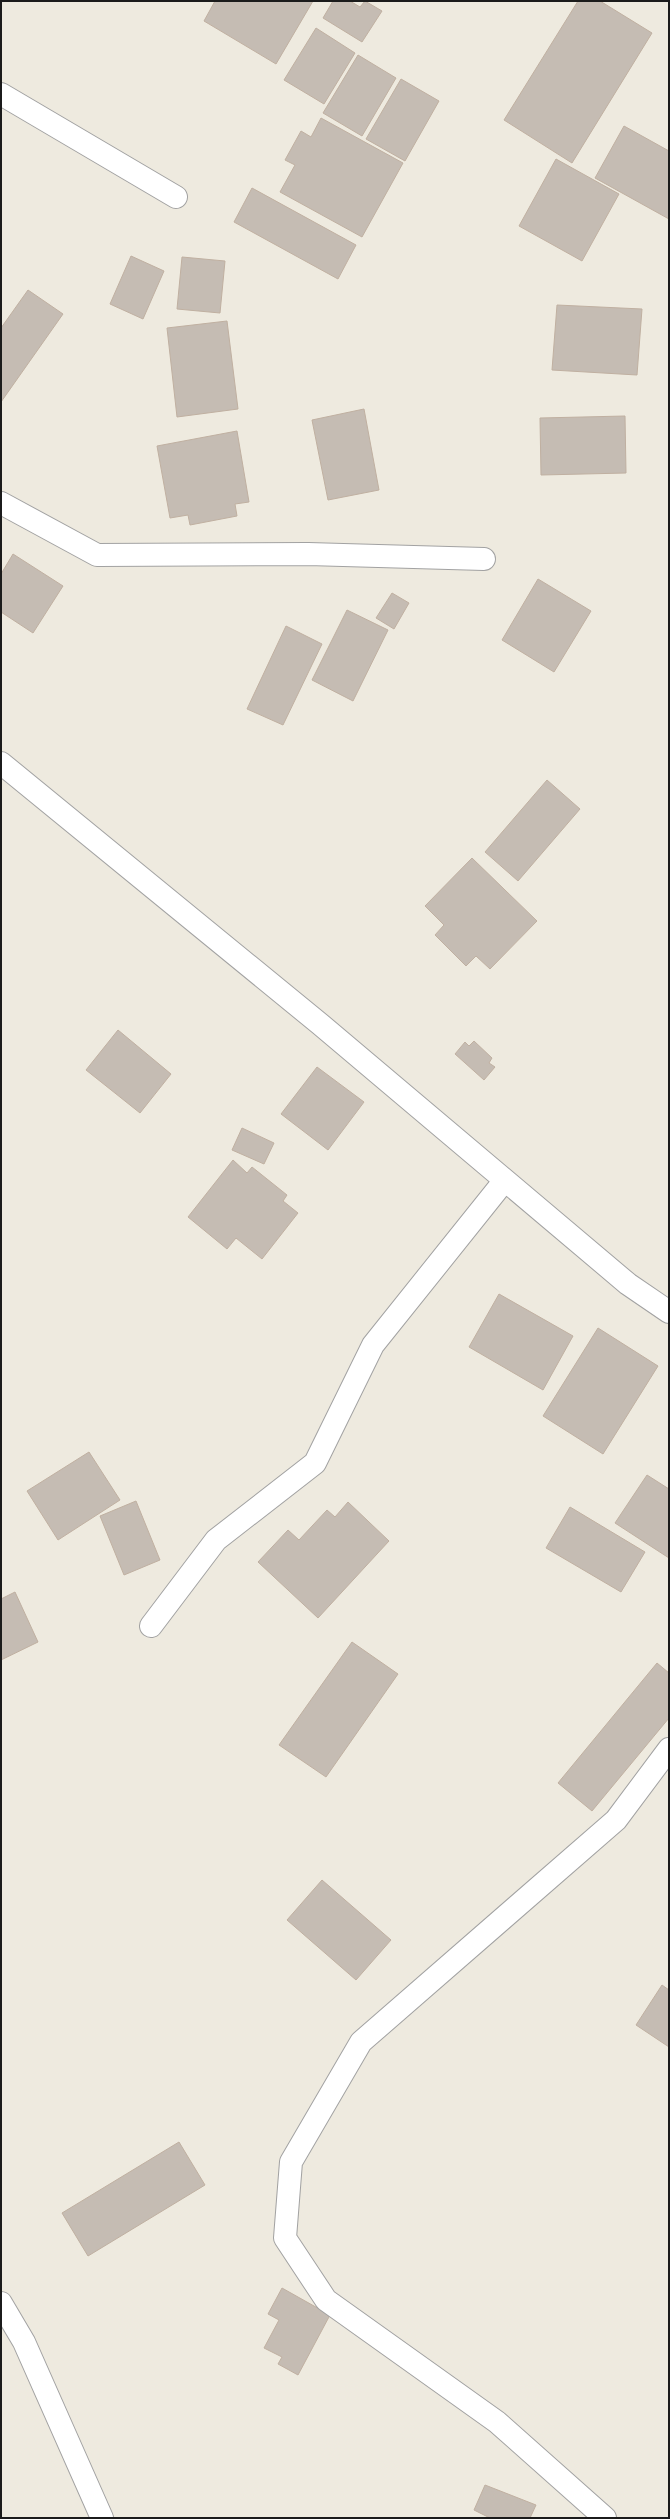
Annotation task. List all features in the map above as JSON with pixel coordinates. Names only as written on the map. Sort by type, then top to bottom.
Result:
[{"type":"street","points":[[1,94],[176,197]]},
{"type":"street","points":[[1,503],[97,555],[308,554],[484,559]]},
{"type":"street","points":[[1,763],[320,1024],[628,1284],[669,1312]]},
{"type":"street","points":[[151,1626],[216,1540],[315,1463],[373,1345],[505,1180]]},
{"type":"street","points":[[605,2518],[497,2422],[326,2300],[285,2238],[291,2162],[361,2042],[616,1820],[669,1749]]},
{"type":"street","points":[[1,2303],[24,2342],[102,2518]]},
{"type":"building","points":[[215,1],[313,1],[276,64],[204,21]]},
{"type":"building","points":[[333,1],[350,1],[360,7],[365,1],[382,11],[362,42],[323,18]]},
{"type":"building","points":[[578,1],[600,1],[652,33],[572,163],[504,120]]},
{"type":"building","points":[[316,28],[355,53],[324,104],[284,80]]},
{"type":"building","points":[[358,55],[396,78],[362,136],[323,113]]},
{"type":"building","points":[[401,79],[439,101],[405,161],[366,139]]},
{"type":"building","points":[[321,118],[403,163],[362,237],[280,192],[295,165],[285,160],[301,131],[311,137]]},
{"type":"building","points":[[624,126],[669,151],[669,219],[595,178]]},
{"type":"building","points":[[556,159],[619,194],[582,261],[519,226]]},
{"type":"building","points":[[252,188],[356,245],[338,279],[234,222]]},
{"type":"building","points":[[131,256],[164,271],[143,319],[110,304]]},
{"type":"building","points":[[182,257],[225,261],[220,313],[177,309]]},
{"type":"building","points":[[28,290],[63,314],[1,402],[1,328]]},
{"type":"building","points":[[557,305],[642,309],[637,375],[552,370]]},
{"type":"building","points":[[227,321],[238,409],[177,417],[167,328]]},
{"type":"building","points":[[364,409],[379,490],[328,500],[312,420]]},
{"type":"building","points":[[625,416],[626,473],[541,475],[540,418]]},
{"type":"building","points":[[237,431],[249,502],[235,504],[237,516],[190,525],[188,515],[170,518],[157,446]]},
{"type":"building","points":[[13,554],[63,586],[33,633],[1,612],[1,574]]},
{"type":"building","points":[[538,579],[591,611],[554,672],[502,640]]},
{"type":"building","points":[[392,593],[409,603],[394,629],[376,618]]},
{"type":"building","points":[[347,610],[388,630],[353,701],[312,680]]},
{"type":"building","points":[[286,626],[322,644],[283,725],[247,709]]},
{"type":"building","points":[[547,780],[580,809],[518,881],[485,852]]},
{"type":"building","points":[[472,858],[537,921],[490,969],[476,956],[466,966],[435,935],[444,925],[425,906]]},
{"type":"building","points":[[118,1030],[171,1074],[140,1113],[86,1070]]},
{"type":"building","points":[[474,1041],[492,1058],[489,1063],[495,1067],[484,1080],[455,1054],[465,1042],[469,1046]]},
{"type":"building","points":[[317,1067],[364,1102],[328,1150],[281,1114]]},
{"type":"building","points":[[242,1128],[274,1143],[264,1164],[232,1150]]},
{"type":"building","points":[[233,1160],[247,1173],[252,1167],[287,1195],[283,1201],[298,1213],[262,1259],[236,1238],[227,1249],[188,1217]]},
{"type":"building","points":[[499,1294],[573,1336],[543,1390],[469,1347]]},
{"type":"building","points":[[598,1328],[658,1366],[603,1454],[543,1416]]},
{"type":"building","points":[[89,1452],[120,1500],[58,1540],[27,1491]]},
{"type":"building","points":[[647,1475],[669,1489],[669,1558],[615,1523]]},
{"type":"building","points":[[136,1501],[160,1560],[124,1575],[100,1516]]},
{"type":"building","points":[[348,1502],[389,1541],[318,1618],[258,1562],[288,1530],[299,1540],[327,1510],[335,1517]]},
{"type":"building","points":[[570,1507],[645,1552],[621,1592],[546,1548]]},
{"type":"building","points":[[15,1592],[38,1642],[1,1660],[1,1599]]},
{"type":"building","points":[[352,1642],[398,1674],[326,1777],[279,1745]]},
{"type":"building","points":[[657,1663],[669,1673],[669,1718],[592,1811],[558,1783]]},
{"type":"building","points":[[322,1880],[391,1940],[356,1980],[287,1920]]},
{"type":"building","points":[[662,1985],[669,1990],[669,2047],[636,2025]]},
{"type":"building","points":[[179,2142],[205,2185],[88,2256],[62,2213]]},
{"type":"building","points":[[282,2288],[330,2315],[298,2375],[278,2364],[282,2357],[264,2348],[279,2320],[268,2314]]},
{"type":"building","points":[[485,2485],[536,2505],[530,2518],[490,2518],[474,2510]]}]
